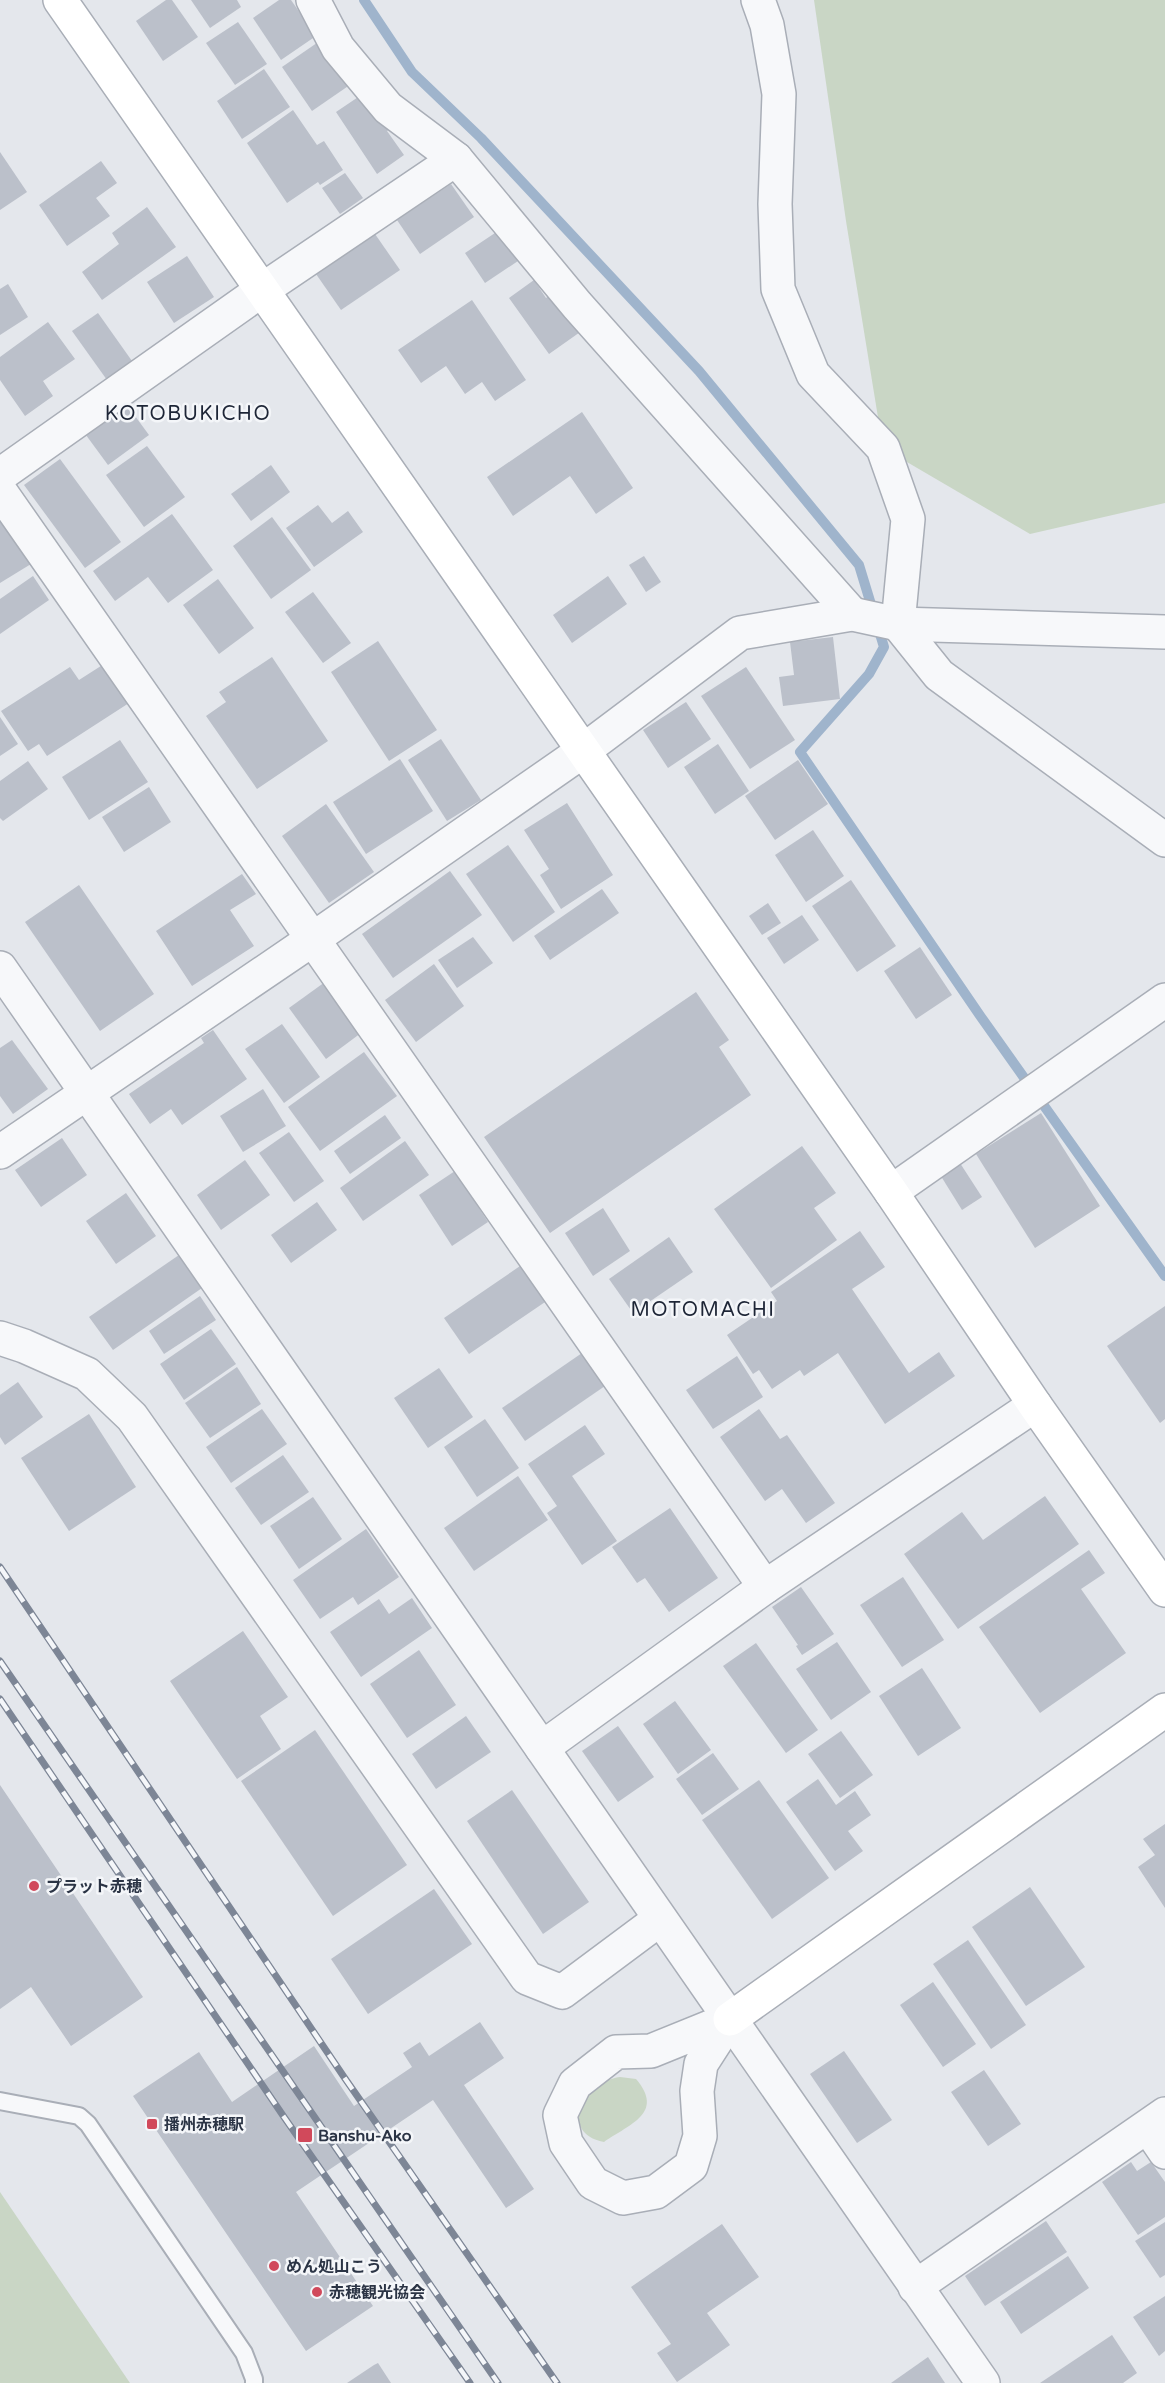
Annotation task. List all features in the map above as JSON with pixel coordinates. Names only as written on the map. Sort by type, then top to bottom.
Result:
[{"type":"street","points":[[60,0],[891,1192],[1035,1405],[1165,1590]]},
{"type":"street","points":[[313,0],[339,48],[388,108],[456,159],[585,314],[852,614]]},
{"type":"street","points":[[758,0],[767,25],[779,94],[775,204],[778,289],[813,374],[883,448],[908,519],[898,624],[939,675],[1165,840]]},
{"type":"street","points":[[0,475],[262,290],[456,159]]},
{"type":"street","points":[[0,491],[765,1587]]},
{"type":"street","points":[[0,1152],[313,939],[583,751],[740,633],[852,614],[898,624],[1165,632]]},
{"type":"street","points":[[0,968],[982,2383]]},
{"type":"street","points":[[891,1192],[1162,1009]]},
{"type":"street","points":[[0,1338],[87,1374],[132,1418],[527,1978],[562,1992],[660,1919]]},
{"type":"street","points":[[542,1748],[765,1587],[1035,1405]]},
{"type":"street","points":[[730,2019],[701,2064],[698,2091],[700,2136],[691,2166],[656,2192],[623,2198],[593,2183],[566,2144],[560,2115],[575,2084],[616,2052],[651,2051],[730,2019],[1165,1710]]},
{"type":"street","points":[[915,2287],[1159,2131]]},
{"type":"lane","points":[[0,2101],[79,2116],[88,2124],[244,2354],[254,2383]]},
{"type":"green space","points":[[814,0],[1165,0],[1165,503],[1030,534],[883,448],[846,221]]},
{"type":"green space","points":[[620,2077],[636,2079],[647,2101],[645,2109],[633,2123],[604,2142],[590,2137],[582,2129],[579,2119],[581,2108],[595,2088]]},
{"type":"green space","points":[[0,2192],[130,2383],[0,2383]]},
{"type":"building","points":[[166,0],[172,0],[198,37],[163,61],[136,21]]},
{"type":"building","points":[[191,0],[237,0],[241,7],[210,28]]},
{"type":"building","points":[[279,0],[291,0],[316,36],[281,60],[253,18]]},
{"type":"building","points":[[238,22],[267,64],[235,85],[206,43]]},
{"type":"building","points":[[327,36],[357,80],[312,111],[282,67]]},
{"type":"building","points":[[264,69],[290,107],[242,139],[217,101]]},
{"type":"building","points":[[376,85],[400,122],[387,131],[404,155],[377,174],[336,112]]},
{"type":"building","points":[[293,110],[317,145],[324,141],[343,170],[320,185],[318,182],[287,203],[247,143]]},
{"type":"building","points":[[0,152],[27,192],[0,210]]},
{"type":"building","points":[[101,161],[117,183],[96,198],[110,216],[67,246],[39,205]]},
{"type":"building","points":[[345,173],[363,198],[340,214],[322,188]]},
{"type":"building","points":[[451,184],[474,217],[420,254],[397,220]]},
{"type":"building","points":[[147,207],[176,247],[102,300],[82,272],[119,244],[112,233]]},
{"type":"building","points":[[507,225],[527,255],[485,283],[465,253]]},
{"type":"building","points":[[375,234],[400,270],[341,310],[316,274]]},
{"type":"building","points":[[187,256],[214,297],[174,323],[147,282]]},
{"type":"building","points":[[534,280],[546,298],[555,291],[583,330],[549,354],[509,298]]},
{"type":"building","points":[[8,284],[28,317],[0,335],[0,289]]},
{"type":"building","points":[[472,300],[526,380],[495,401],[482,382],[465,394],[446,366],[421,383],[398,350]]},
{"type":"building","points":[[98,313],[132,361],[107,380],[72,331]]},
{"type":"building","points":[[48,322],[75,359],[43,381],[53,396],[25,416],[0,380],[0,357]]},
{"type":"building","points":[[124,401],[149,435],[108,465],[83,431]]},
{"type":"building","points":[[582,412],[633,488],[596,514],[570,476],[513,516],[487,477]]},
{"type":"building","points":[[147,446],[185,497],[144,527],[106,475]]},
{"type":"building","points":[[60,459],[121,542],[85,568],[24,485]]},
{"type":"building","points":[[271,465],[290,492],[251,521],[231,494]]},
{"type":"building","points":[[318,505],[332,523],[348,511],[363,532],[314,567],[286,528]]},
{"type":"building","points":[[172,514],[213,570],[168,603],[148,577],[115,601],[93,571]]},
{"type":"building","points":[[0,515],[31,564],[0,583]]},
{"type":"building","points":[[272,517],[311,570],[271,599],[233,546]]},
{"type":"building","points":[[644,556],[661,582],[646,592],[629,565]]},
{"type":"building","points":[[33,576],[49,600],[0,634],[0,599]]},
{"type":"building","points":[[608,576],[627,604],[572,643],[553,615]]},
{"type":"building","points":[[218,579],[254,628],[219,654],[183,605]]},
{"type":"building","points":[[313,592],[351,643],[323,663],[285,612]]},
{"type":"building","points":[[833,637],[840,699],[783,706],[779,677],[794,675],[790,642]]},
{"type":"building","points":[[378,641],[437,730],[389,761],[331,672]]},
{"type":"building","points":[[272,657],[328,741],[257,789],[206,716],[226,702],[219,692]]},
{"type":"building","points":[[104,664],[129,703],[47,756],[39,744],[28,751],[1,711],[70,667],[79,680]]},
{"type":"building","points":[[746,667],[795,740],[750,769],[701,696]]},
{"type":"building","points":[[686,702],[711,739],[668,768],[643,730]]},
{"type":"building","points":[[0,717],[18,744],[0,756]]},
{"type":"building","points":[[441,739],[481,800],[447,821],[408,760]]},
{"type":"building","points":[[120,740],[148,782],[89,820],[62,777]]},
{"type":"building","points":[[718,744],[749,791],[715,814],[684,767]]},
{"type":"building","points":[[400,759],[433,811],[366,854],[333,802]]},
{"type":"building","points":[[798,760],[828,804],[775,840],[745,796]]},
{"type":"building","points":[[28,761],[48,789],[3,821],[0,818],[0,781]]},
{"type":"building","points":[[149,787],[171,822],[124,852],[102,817]]},
{"type":"building","points":[[567,803],[613,875],[561,909],[540,875],[549,869],[524,830]]},
{"type":"building","points":[[326,804],[374,872],[329,903],[282,836]]},
{"type":"building","points":[[813,830],[844,876],[806,902],[775,855]]},
{"type":"building","points":[[508,845],[555,912],[513,942],[466,874]]},
{"type":"building","points":[[450,871],[482,915],[393,978],[362,934]]},
{"type":"building","points":[[242,874],[256,894],[230,910],[254,946],[192,986],[156,931]]},
{"type":"building","points":[[851,880],[896,946],[857,972],[812,906]]},
{"type":"building","points":[[79,885],[154,994],[100,1031],[25,922]]},
{"type":"building","points":[[602,889],[619,913],[550,960],[534,936]]},
{"type":"building","points":[[768,903],[781,923],[762,935],[749,916]]},
{"type":"building","points":[[802,915],[819,940],[784,964],[767,938]]},
{"type":"building","points":[[473,937],[493,963],[457,988],[438,960]]},
{"type":"building","points":[[920,947],[952,995],[916,1019],[884,971]]},
{"type":"building","points":[[434,964],[464,1006],[416,1042],[385,1000]]},
{"type":"building","points":[[325,982],[361,1033],[326,1059],[289,1008]]},
{"type":"building","points":[[696,992],[729,1040],[719,1047],[751,1095],[550,1233],[484,1137]]},
{"type":"building","points":[[282,1024],[320,1077],[284,1103],[245,1049]]},
{"type":"building","points":[[213,1030],[247,1079],[182,1125],[171,1109],[150,1124],[129,1094],[204,1043],[201,1038]]},
{"type":"building","points":[[12,1040],[48,1089],[13,1114],[0,1096],[0,1048]]},
{"type":"building","points":[[364,1052],[397,1096],[320,1151],[288,1107]]},
{"type":"building","points":[[263,1089],[286,1126],[243,1152],[220,1116]]},
{"type":"building","points":[[1041,1113],[1100,1206],[1035,1248],[976,1154]]},
{"type":"building","points":[[385,1115],[401,1138],[350,1174],[334,1151]]},
{"type":"building","points":[[289,1132],[324,1181],[294,1202],[259,1153]]},
{"type":"building","points":[[62,1138],[87,1175],[41,1207],[15,1170]]},
{"type":"building","points":[[405,1141],[429,1175],[363,1221],[340,1188]]},
{"type":"building","points":[[802,1146],[836,1193],[814,1208],[837,1240],[771,1288],[714,1209]]},
{"type":"building","points":[[245,1160],[270,1195],[221,1230],[197,1195]]},
{"type":"building","points":[[958,1160],[982,1197],[962,1210],[939,1173]]},
{"type":"building","points":[[455,1171],[488,1222],[452,1246],[419,1195]]},
{"type":"building","points":[[126,1193],[156,1236],[116,1264],[86,1221]]},
{"type":"building","points":[[317,1202],[337,1230],[291,1263],[271,1235]]},
{"type":"building","points":[[603,1208],[630,1251],[593,1276],[565,1233]]},
{"type":"building","points":[[860,1231],[885,1267],[852,1289],[909,1373],[939,1352],[955,1376],[885,1424],[838,1353],[804,1376],[800,1370],[772,1389],[759,1370],[753,1374],[727,1335],[777,1301],[771,1292]]},
{"type":"building","points":[[669,1237],[693,1272],[633,1313],[609,1279]]},
{"type":"building","points":[[179,1255],[202,1288],[113,1350],[89,1317]]},
{"type":"building","points":[[523,1264],[548,1300],[469,1354],[444,1318]]},
{"type":"building","points":[[200,1296],[216,1320],[164,1354],[149,1331]]},
{"type":"building","points":[[1165,1306],[1165,1419],[1160,1423],[1107,1346]]},
{"type":"building","points":[[211,1329],[236,1364],[184,1400],[160,1364]]},
{"type":"building","points":[[582,1353],[605,1386],[525,1441],[502,1408]]},
{"type":"building","points":[[737,1356],[763,1397],[713,1429],[686,1390]]},
{"type":"building","points":[[237,1367],[261,1404],[210,1438],[185,1403]]},
{"type":"building","points":[[439,1368],[473,1417],[428,1448],[394,1398]]},
{"type":"building","points":[[18,1382],[43,1417],[5,1445],[0,1437],[0,1395]]},
{"type":"building","points":[[262,1409],[287,1444],[231,1483],[206,1447]]},
{"type":"building","points":[[759,1409],[780,1439],[787,1435],[835,1503],[806,1523],[782,1489],[765,1501],[720,1437]]},
{"type":"building","points":[[89,1414],[136,1487],[69,1531],[21,1458]]},
{"type":"building","points":[[485,1419],[519,1468],[477,1497],[444,1447]]},
{"type":"building","points":[[585,1425],[605,1454],[572,1476],[617,1541],[582,1565],[547,1513],[557,1506],[528,1464]]},
{"type":"building","points":[[283,1455],[309,1492],[261,1525],[235,1488]]},
{"type":"building","points":[[518,1476],[548,1520],[474,1571],[444,1528]]},
{"type":"building","points":[[1045,1496],[1079,1544],[958,1629],[904,1554],[962,1512],[983,1540]]},
{"type":"building","points":[[313,1497],[342,1539],[299,1569],[270,1526]]},
{"type":"building","points":[[670,1508],[718,1578],[669,1612],[645,1578],[637,1583],[612,1547]]},
{"type":"building","points":[[366,1529],[399,1577],[358,1605],[353,1597],[320,1619],[293,1580]]},
{"type":"building","points":[[1089,1550],[1105,1573],[1081,1589],[1126,1653],[1040,1713],[979,1627]]},
{"type":"building","points":[[903,1577],[944,1640],[902,1667],[860,1605]]},
{"type":"building","points":[[801,1587],[834,1634],[802,1655],[796,1646],[798,1645],[772,1607]]},
{"type":"building","points":[[412,1598],[432,1628],[361,1677],[330,1632],[379,1599],[389,1614]]},
{"type":"building","points":[[243,1631],[288,1697],[260,1716],[281,1749],[237,1779],[170,1681]]},
{"type":"building","points":[[837,1642],[871,1692],[831,1720],[796,1669]]},
{"type":"building","points":[[756,1643],[818,1730],[786,1753],[723,1666]]},
{"type":"building","points":[[419,1650],[456,1705],[407,1738],[370,1684]]},
{"type":"building","points":[[922,1668],[961,1728],[918,1756],[879,1696]]},
{"type":"building","points":[[675,1701],[711,1750],[678,1774],[643,1724]]},
{"type":"building","points":[[466,1716],[491,1752],[436,1789],[412,1754]]},
{"type":"building","points":[[618,1726],[654,1777],[618,1802],[582,1751]]},
{"type":"building","points":[[315,1730],[407,1865],[333,1916],[241,1781]]},
{"type":"building","points":[[841,1731],[873,1775],[840,1798],[808,1754]]},
{"type":"building","points":[[713,1753],[739,1789],[702,1815],[676,1779]]},
{"type":"building","points":[[818,1779],[836,1805],[855,1791],[871,1815],[848,1831],[863,1851],[835,1871],[786,1802]]},
{"type":"building","points":[[759,1780],[829,1878],[772,1919],[702,1820]]},
{"type":"building","name":"プラット赤穂","points":[[0,1785],[143,1997],[71,2046],[31,1987],[0,2009]]},
{"type":"building","points":[[512,1790],[589,1902],[543,1934],[467,1821]]},
{"type":"building","points":[[1165,1824],[1165,1908],[1138,1867],[1155,1855],[1143,1839]]},
{"type":"building","points":[[1030,1887],[1085,1967],[1026,2006],[972,1927]]},
{"type":"building","points":[[434,1889],[472,1944],[368,2014],[331,1959]]},
{"type":"building","points":[[968,1940],[1026,2025],[991,2049],[933,1964]]},
{"type":"building","points":[[933,1982],[976,2044],[943,2067],[900,2005]]},
{"type":"building","points":[[480,2022],[504,2058],[464,2085],[534,2189],[506,2208],[433,2100],[296,2192],[373,2306],[306,2351],[133,2096],[199,2052],[232,2102],[314,2046],[354,2106],[412,2067],[403,2053],[420,2042],[429,2056]]},
{"type":"building","points":[[844,2051],[892,2120],[857,2143],[810,2074]]},
{"type":"building","points":[[984,2070],[1021,2124],[988,2146],[951,2092]]},
{"type":"building","points":[[1131,2162],[1137,2171],[1151,2162],[1165,2182],[1165,2217],[1138,2235],[1102,2182]]},
{"type":"building","points":[[1046,2221],[1067,2252],[985,2306],[965,2276]]},
{"type":"building","points":[[1165,2222],[1165,2275],[1160,2278],[1135,2241]]},
{"type":"building","points":[[722,2224],[759,2277],[707,2313],[730,2345],[677,2382],[657,2353],[671,2344],[631,2287]]},
{"type":"building","points":[[1068,2256],[1089,2288],[1021,2334],[1000,2302]]},
{"type":"building","points":[[1165,2296],[1165,2351],[1159,2356],[1133,2317]]},
{"type":"building","points":[[1112,2335],[1137,2373],[1123,2383],[1040,2383]]},
{"type":"building","points":[[928,2357],[945,2383],[891,2383]]},
{"type":"building","points":[[378,2363],[391,2383],[347,2383],[374,2365]]},
{"type":"waterway","points":[[364,0],[412,72],[481,138],[699,371],[859,565],[884,647],[869,674],[800,752],[981,1017],[1165,1276]]},
{"type":"railway","points":[[0,1567],[344,2077],[557,2383]]},
{"type":"railway","points":[[0,1661],[498,2383]]},
{"type":"railway","points":[[0,1699],[284,2117],[470,2383]]},
{"type":"place","name":"プラット赤穂","points":[[34,1886]]},
{"type":"place","name":"播州赤穂駅","points":[[152,2124]]},
{"type":"place","name":"Banshu-Ako","points":[[305,2135]]},
{"type":"place","name":"めん処山こう","points":[[274,2266]]},
{"type":"place","name":"赤穂観光協会","points":[[317,2292]]},
{"type":"district","name":"KOTOBUKICHO","points":[[188,413]]},
{"type":"district","name":"MOTOMACHI","points":[[703,1309]]}]
